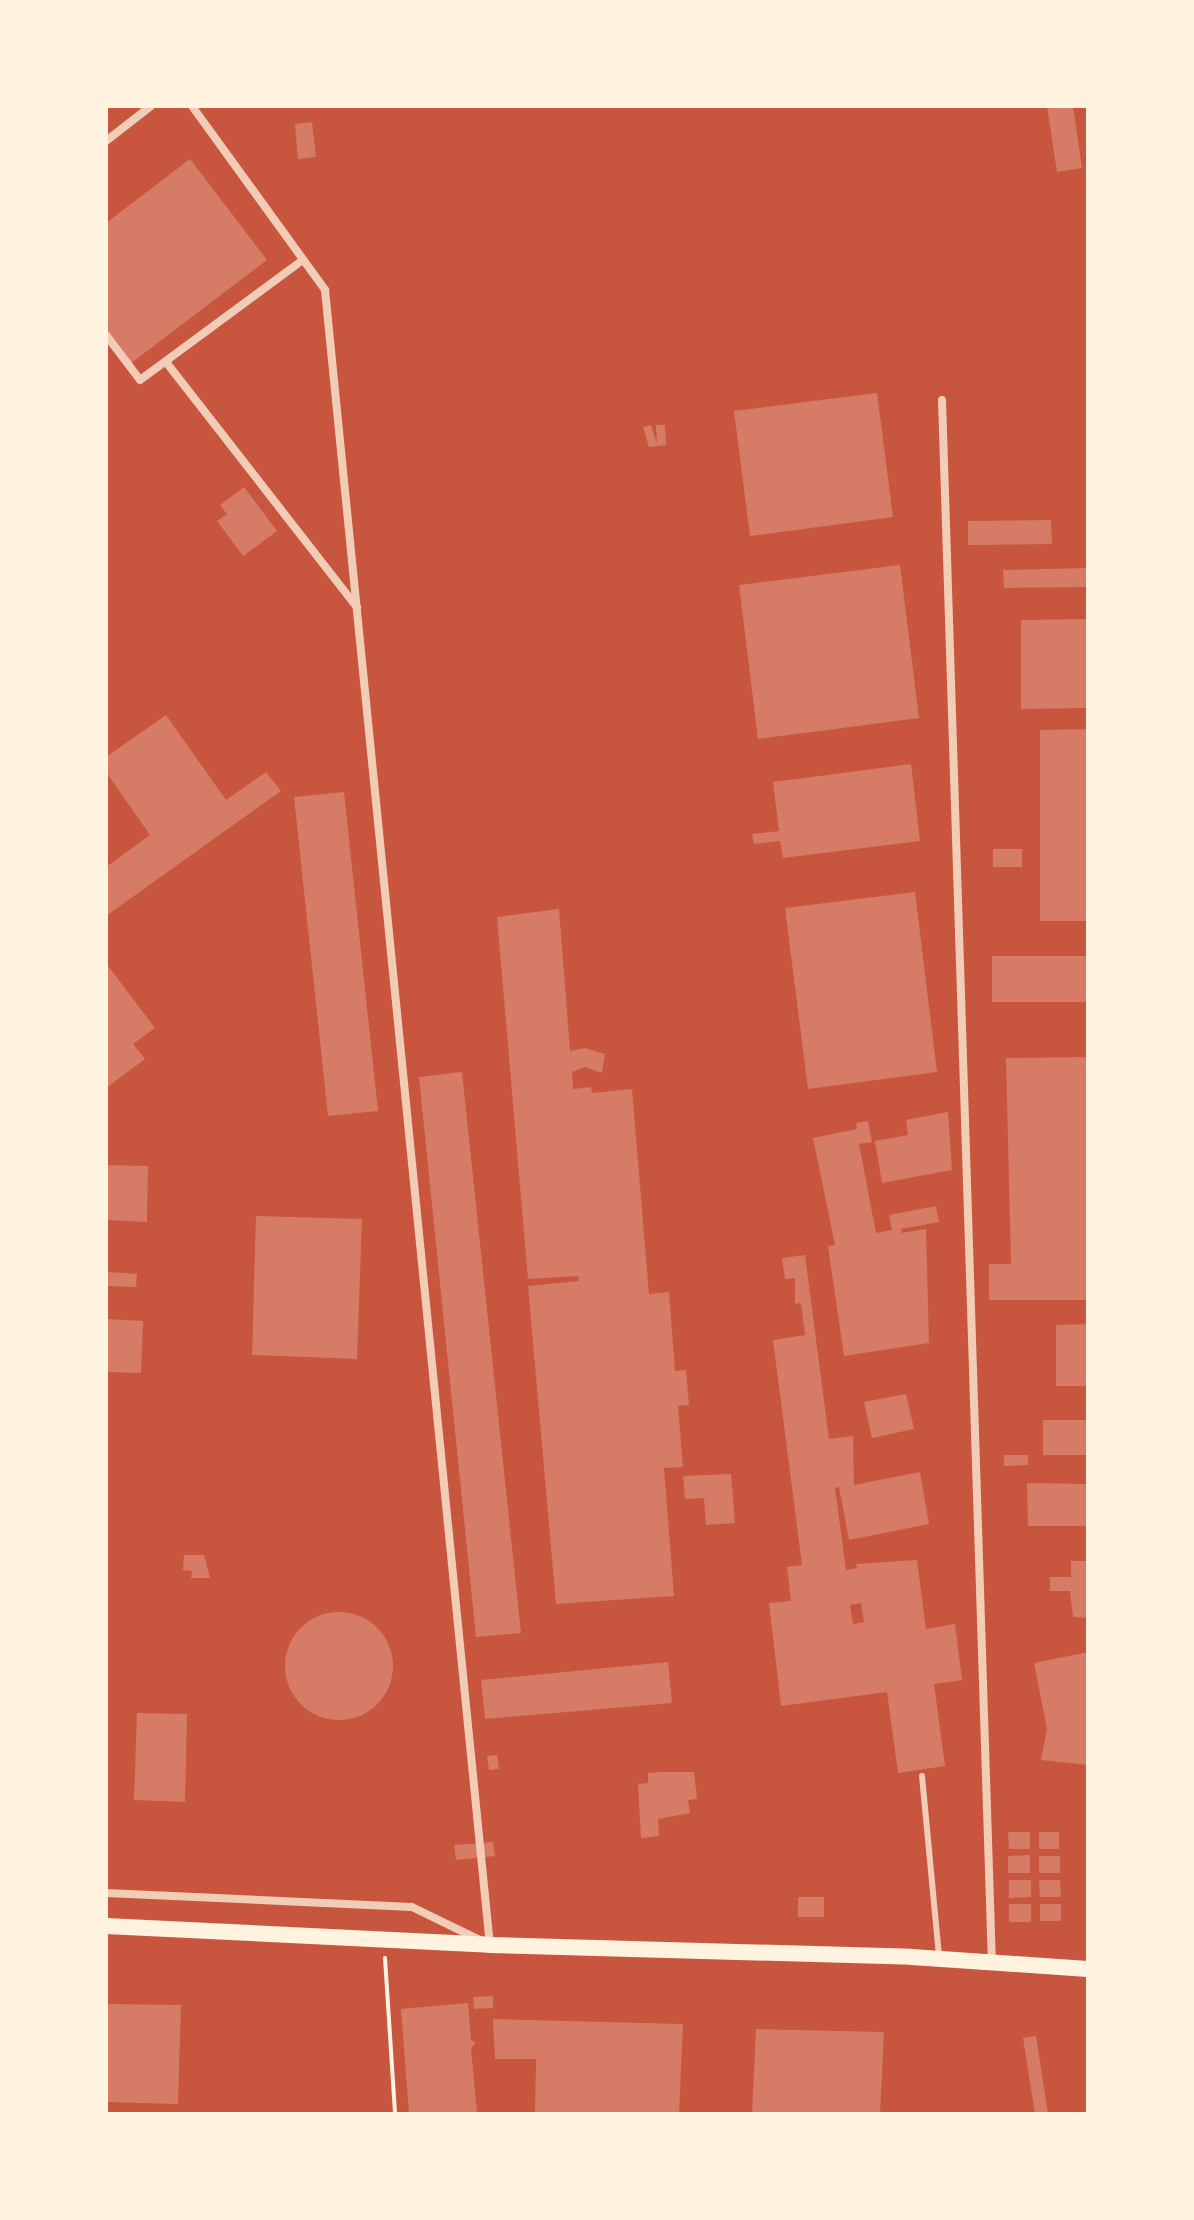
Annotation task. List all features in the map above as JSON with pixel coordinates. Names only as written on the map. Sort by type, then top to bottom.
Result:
[{"type":"main road","points":[[106,1926],[490,1945],[940,1959],[1088,1969]]},
{"type":"street","points":[[106,141],[151,106]]},
{"type":"street","points":[[192,106],[325,290],[490,1945]]},
{"type":"street","points":[[106,335],[140,380],[303,260]]},
{"type":"street","points":[[166,362],[358,608]]},
{"type":"street","points":[[942,400],[992,1962]]},
{"type":"street","points":[[106,1893],[412,1907],[490,1945]]},
{"type":"lane","points":[[922,1776],[940,1959]]},
{"type":"path","points":[[384,1940],[395,2114]]},
{"type":"building","points":[[1047,106],[1073,106],[1082,168],[1057,172]]},
{"type":"building","points":[[312,122],[316,157],[298,159],[295,124]]},
{"type":"building","points":[[190,159],[267,260],[130,364],[106,332],[106,223]]},
{"type":"building","points":[[877,393],[893,517],[750,536],[734,411]]},
{"type":"building","points":[[651,425],[657,444],[656,425],[665,425],[666,445],[649,447],[643,427]]},
{"type":"building","points":[[244,487],[277,531],[243,556],[217,521],[227,514],[220,505]]},
{"type":"building","points":[[1051,520],[1052,544],[968,545],[968,521]]},
{"type":"building","points":[[900,565],[919,718],[758,739],[739,585]]},
{"type":"building","points":[[1088,568],[1088,587],[1004,588],[1003,570]]},
{"type":"building","points":[[1088,619],[1088,708],[1021,709],[1021,620]]},
{"type":"building","points":[[166,715],[226,800],[266,772],[281,791],[106,916],[106,867],[150,835],[106,772],[106,757]]},
{"type":"building","points":[[1088,729],[1088,921],[1040,921],[1040,730]]},
{"type":"building","points":[[911,764],[920,841],[783,858],[780,841],[754,844],[752,834],[779,831],[773,782]]},
{"type":"building","points":[[344,792],[378,1111],[328,1116],[294,797]]},
{"type":"building","points":[[993,849],[1022,849],[1022,867],[993,867]]},
{"type":"building","points":[[915,892],[937,1072],[808,1089],[785,908]]},
{"type":"building","points":[[559,909],[570,1051],[585,1048],[605,1054],[602,1073],[585,1067],[572,1072],[573,1089],[591,1087],[592,1093],[632,1089],[649,1294],[669,1292],[675,1371],[686,1370],[689,1405],[678,1406],[683,1467],[664,1468],[674,1596],[556,1604],[528,1286],[579,1281],[578,1276],[528,1279],[497,917]]},
{"type":"building","points":[[992,956],[1088,956],[1088,1002],[992,1002]]},
{"type":"building","points":[[106,963],[155,1028],[133,1044],[145,1059],[106,1088]]},
{"type":"building","points":[[1088,1057],[1088,1300],[989,1300],[989,1264],[1011,1264],[1006,1058]]},
{"type":"building","points":[[462,1072],[521,1633],[476,1637],[419,1077]]},
{"type":"building","points":[[948,1112],[952,1170],[882,1183],[875,1141],[908,1135],[906,1120]]},
{"type":"building","points":[[868,1121],[872,1142],[859,1144],[876,1233],[892,1230],[889,1215],[936,1206],[939,1222],[901,1229],[902,1233],[926,1229],[929,1343],[844,1356],[828,1246],[835,1245],[813,1138],[857,1129],[856,1123]]},
{"type":"building","points":[[106,1165],[148,1166],[147,1222],[106,1220]]},
{"type":"building","points":[[256,1216],[362,1219],[357,1359],[252,1355]]},
{"type":"building","points":[[805,1255],[829,1439],[853,1436],[854,1485],[920,1472],[929,1524],[849,1540],[839,1487],[835,1488],[846,1570],[857,1568],[856,1564],[917,1560],[926,1629],[955,1624],[962,1680],[934,1684],[945,1766],[898,1773],[887,1692],[781,1706],[769,1603],[791,1601],[787,1567],[802,1565],[773,1340],[805,1335],[801,1303],[795,1304],[795,1278],[785,1279],[782,1258]],"holes":[[[861,1603],[864,1622],[853,1624],[850,1605]]]},
{"type":"building","points":[[106,1272],[137,1274],[136,1287],[106,1286]]},
{"type":"building","points":[[106,1319],[143,1321],[141,1373],[106,1372]]},
{"type":"building","points":[[1088,1324],[1088,1386],[1056,1386],[1056,1325]]},
{"type":"building","points":[[906,1394],[914,1429],[872,1438],[864,1402]]},
{"type":"building","points":[[1043,1420],[1088,1420],[1088,1455],[1043,1455]]},
{"type":"building","points":[[1004,1455],[1028,1455],[1028,1465],[1004,1466]]},
{"type":"building","points":[[731,1474],[735,1523],[706,1525],[704,1498],[685,1499],[683,1476]]},
{"type":"building","points":[[1027,1483],[1088,1484],[1088,1526],[1028,1526]]},
{"type":"building","points":[[184,1555],[204,1555],[210,1578],[191,1578],[192,1571],[183,1570]]},
{"type":"building","points":[[1071,1561],[1088,1561],[1088,1618],[1073,1617],[1070,1591],[1050,1591],[1050,1577],[1071,1577]]},
{"type":"building","points":[[339,1612],[360,1616],[377,1628],[389,1645],[393,1666],[389,1687],[377,1704],[360,1716],[339,1720],[318,1716],[301,1704],[289,1687],[285,1666],[289,1645],[301,1628],[318,1616]]},
{"type":"building","points":[[1088,1652],[1088,1765],[1041,1760],[1047,1729],[1034,1663]]},
{"type":"building","points":[[668,1662],[672,1703],[485,1719],[481,1680]]},
{"type":"building","points":[[137,1713],[187,1714],[185,1802],[134,1800]]},
{"type":"building","points":[[497,1755],[499,1769],[489,1770],[487,1756]]},
{"type":"building","points":[[694,1772],[697,1799],[688,1800],[690,1813],[658,1819],[659,1836],[641,1838],[638,1784],[648,1783],[648,1773]]},
{"type":"building","points":[[1008,1832],[1030,1832],[1030,1849],[1009,1849]]},
{"type":"building","points":[[1039,1832],[1059,1832],[1059,1849],[1039,1849]]},
{"type":"building","points":[[493,1842],[495,1856],[456,1860],[454,1845]]},
{"type":"building","points":[[1030,1855],[1030,1873],[1008,1873],[1008,1856]]},
{"type":"building","points":[[1039,1856],[1060,1856],[1060,1873],[1039,1873]]},
{"type":"building","points":[[1009,1880],[1031,1880],[1031,1897],[1009,1898]]},
{"type":"building","points":[[1039,1880],[1060,1880],[1061,1897],[1040,1897]]},
{"type":"building","points":[[798,1897],[824,1897],[824,1917],[798,1917]]},
{"type":"building","points":[[1009,1904],[1031,1904],[1031,1922],[1009,1922]]},
{"type":"building","points":[[1040,1904],[1061,1904],[1061,1921],[1040,1921]]},
{"type":"building","points":[[493,1996],[493,2008],[474,2009],[473,1997]]},
{"type":"building","points":[[468,2003],[471,2040],[476,2043],[471,2048],[477,2114],[409,2114],[401,2009]]},
{"type":"building","points":[[106,2004],[181,2005],[178,2104],[106,2102]]},
{"type":"building","points":[[493,2019],[683,2024],[679,2114],[535,2114],[536,2059],[495,2059]]},
{"type":"building","points":[[756,2029],[884,2032],[880,2114],[752,2114]]},
{"type":"building","points":[[1036,2036],[1048,2114],[1035,2114],[1023,2038]]}]
